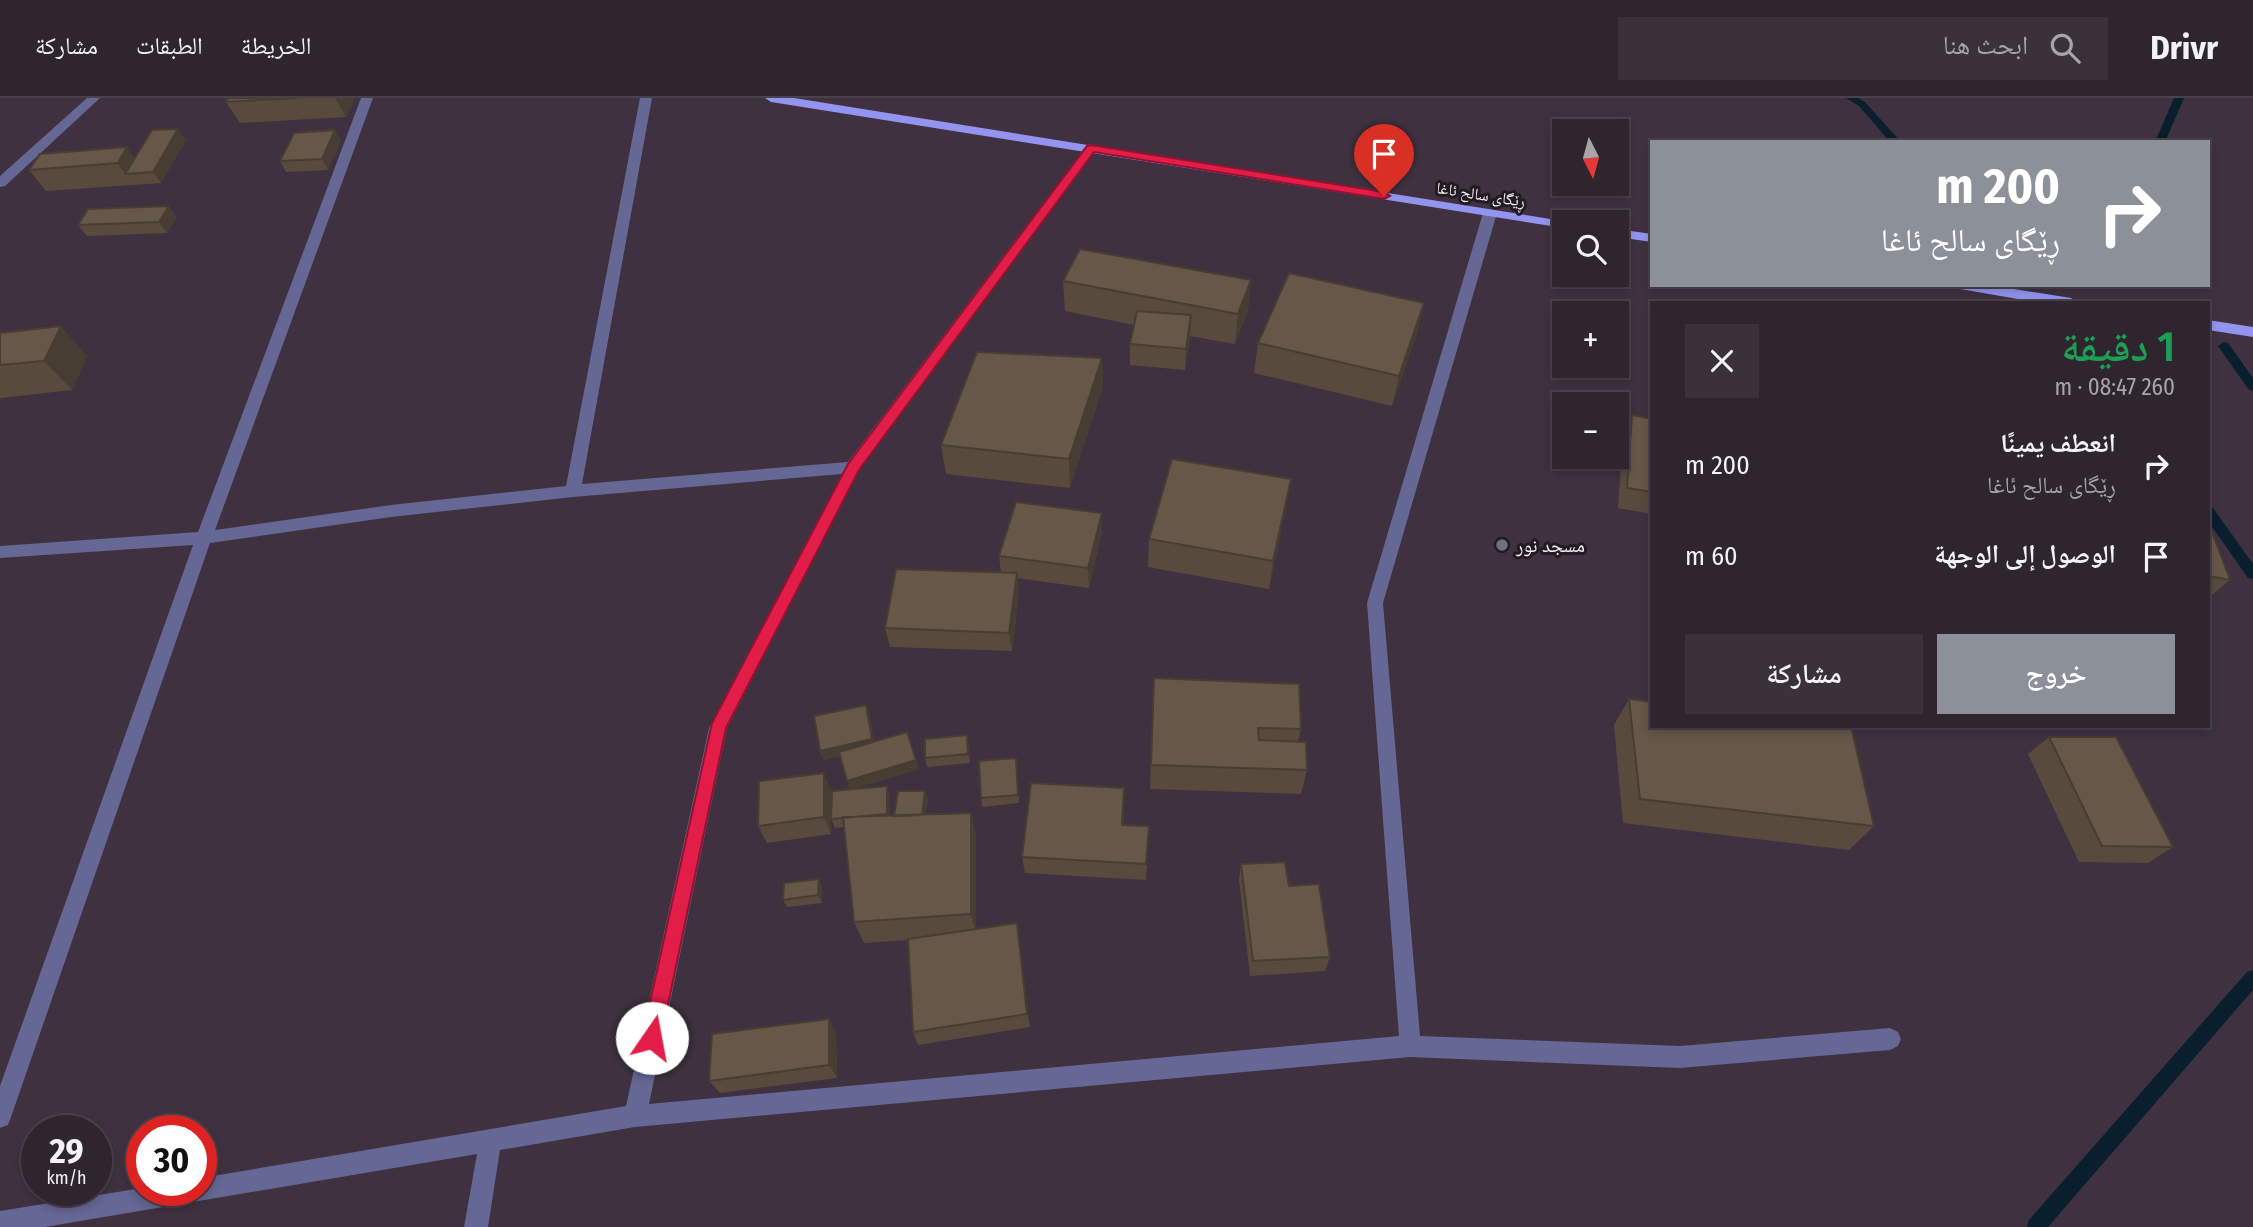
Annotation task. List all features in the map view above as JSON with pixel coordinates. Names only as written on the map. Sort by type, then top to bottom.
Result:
[{"type":"main road","name":"ڕێگای سالح ئاغا","points":[[771,98],[1552,223]]},
{"type":"main road","points":[[1629,235],[1650,238]]},
{"type":"main road","points":[[1971,287],[2059,301]]},
{"type":"main road","points":[[2210,325],[2253,332]]},
{"type":"street","points":[[0,183],[94,98]]},
{"type":"street","points":[[0,1117],[204,538],[367,98]]},
{"type":"street","points":[[573,491],[646,98]]},
{"type":"street","points":[[635,1116],[718,728],[853,467],[1091,148]]},
{"type":"street","points":[[1410,1046],[1375,603],[1490,213]]},
{"type":"street","points":[[0,552],[204,538],[391,511],[573,491],[853,467]]},
{"type":"street","points":[[217,1187],[635,1116],[1410,1046],[1679,1056],[1890,1039]]},
{"type":"street","points":[[476,1227],[491,1140]]},
{"type":"street","points":[[0,1223],[126,1202]]},
{"type":"building","points":[[228,98],[297,98],[226,102]]},
{"type":"building","points":[[178,129],[153,172],[125,174],[152,130]]},
{"type":"building","points":[[335,130],[322,159],[280,161],[294,133]]},
{"type":"building","points":[[127,147],[118,163],[29,170],[40,154]]},
{"type":"building","points":[[169,206],[159,222],[78,225],[88,209]]},
{"type":"building","points":[[1080,249],[1251,280],[1238,314],[1063,281]]},
{"type":"building","points":[[1289,273],[1424,303],[1399,376],[1258,343]]},
{"type":"building","points":[[1137,311],[1191,315],[1186,349],[1130,344]]},
{"type":"building","points":[[61,326],[44,361],[0,365],[0,333]]},
{"type":"building","points":[[977,352],[1102,358],[1069,459],[941,445]]},
{"type":"building","points":[[1632,415],[1650,419],[1650,492],[1627,488]]},
{"type":"building","points":[[1172,459],[1291,479],[1273,561],[1149,539]]},
{"type":"building","points":[[1016,502],[1102,513],[1088,568],[999,556]]},
{"type":"building","points":[[2210,526],[2230,580],[2210,576]]},
{"type":"building","points":[[896,569],[1017,573],[1009,633],[885,628]]},
{"type":"building","points":[[1154,678],[1299,684],[1301,729],[1258,728],[1259,740],[1306,742],[1307,770],[1151,765]]},
{"type":"building","points":[[1629,699],[1650,702],[1650,728],[1851,728],[1874,826],[1640,799]]},
{"type":"building","points":[[866,705],[872,739],[820,751],[814,716]]},
{"type":"building","points":[[907,732],[916,760],[847,781],[839,752]]},
{"type":"building","points":[[967,735],[968,754],[925,758],[925,739]]},
{"type":"building","points":[[2049,737],[2116,737],[2173,847],[2102,846]]},
{"type":"building","points":[[1016,758],[1018,795],[981,798],[979,761]]},
{"type":"building","points":[[824,773],[824,817],[758,826],[759,781]]},
{"type":"building","points":[[1031,783],[1124,788],[1122,825],[1149,826],[1146,864],[1022,857]]},
{"type":"building","points":[[887,786],[887,814],[831,819],[832,791]]},
{"type":"building","points":[[898,791],[925,791],[922,815],[894,816]]},
{"type":"building","points":[[971,813],[971,914],[854,922],[843,817]]},
{"type":"building","points":[[1285,862],[1289,886],[1319,884],[1330,957],[1253,961],[1241,864]]},
{"type":"building","points":[[819,879],[818,895],[783,900],[784,883]]},
{"type":"building","points":[[1017,923],[1027,1014],[913,1032],[908,939]]},
{"type":"building","points":[[829,1019],[829,1065],[709,1081],[712,1034]]},
{"type":"waterway","points":[[1851,98],[1862,104],[1894,140]]},
{"type":"waterway","points":[[2161,140],[2179,98]]},
{"type":"waterway","points":[[2224,346],[2253,387]]},
{"type":"waterway","points":[[2210,514],[2253,574]]},
{"type":"waterway","points":[[2036,1227],[2253,978]]},
{"type":"place","name":"مسجد نور","points":[[1502,545]]},
{"type":"route","points":[[652,1038],[718,728],[853,467],[1091,148],[1384,196]]}]
